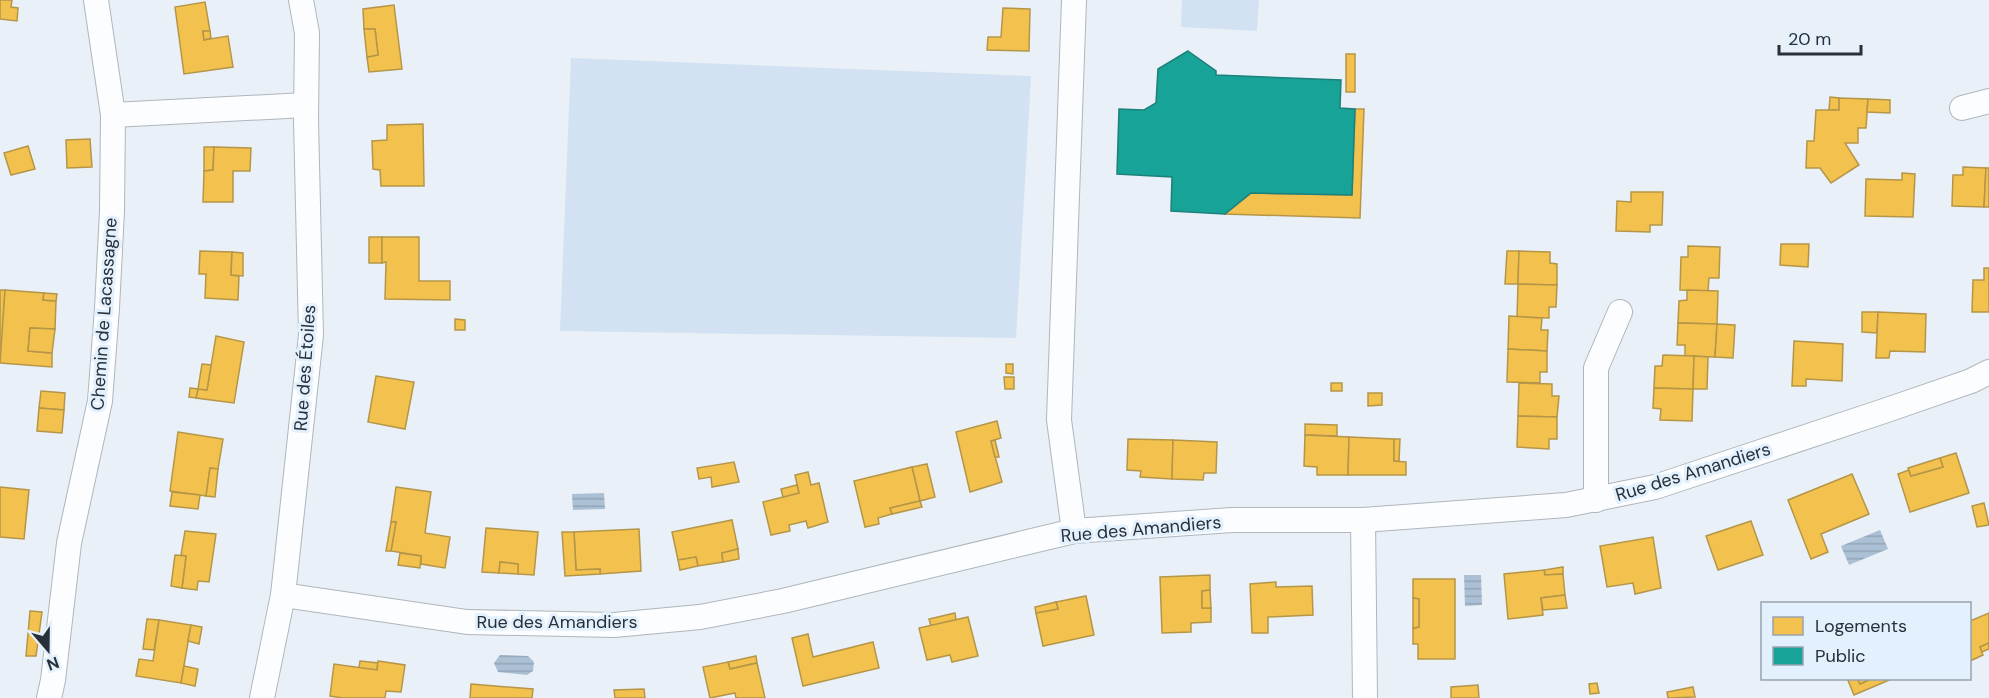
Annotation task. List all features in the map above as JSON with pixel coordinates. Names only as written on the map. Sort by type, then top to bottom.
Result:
[{"type":"street","name":"Chemin de Lacassagne","points":[[49,698],[69,543],[100,402],[112,211],[113,115],[96,0]]},
{"type":"street","name":"Rue des Étoiles","points":[[262,698],[283,595],[311,335],[306,105],[307,33],[301,0]]},
{"type":"street","points":[[1074,0],[1059,420],[1074,531]]},
{"type":"street","points":[[1962,108],[1989,101]]},
{"type":"street","points":[[113,115],[306,105]]},
{"type":"street","points":[[1596,500],[1596,368],[1620,312]]},
{"type":"street","name":"Rue des Amandiers","points":[[283,595],[467,622],[614,625],[700,617],[783,601],[1074,531],[1232,520],[1363,520],[1566,505],[1655,487],[1950,389],[1989,372]]},
{"type":"street","points":[[1363,520],[1365,698]]},
{"type":"shaded area","points":[[1182,0],[1259,0],[1257,31],[1181,27]]},
{"type":"shaded area","points":[[571,58],[1031,76],[1016,338],[560,331]]},
{"type":"shaded area","points":[[604,493],[605,509],[573,510],[572,494]]},
{"type":"shaded area","points":[[1880,530],[1888,549],[1849,565],[1841,546]]},
{"type":"shaded area","points":[[1464,575],[1481,575],[1482,605],[1465,606]]},
{"type":"shaded area","points":[[500,655],[528,656],[534,662],[533,671],[527,675],[498,672],[494,663]]},
{"type":"building: Logements","points":[[0,0],[12,0],[11,7],[18,8],[17,21],[0,19]]},
{"type":"building: Logements","points":[[205,2],[210,31],[203,31],[204,40],[228,36],[233,67],[184,74],[175,7]]},
{"type":"building: Logements","points":[[394,5],[402,69],[369,72],[367,57],[378,55],[375,29],[364,29],[363,9]]},
{"type":"building: Logements","points":[[1003,8],[1030,9],[1029,51],[987,50],[988,37],[1001,37]]},
{"type":"building: Logements","points":[[364,29],[375,29],[378,55],[367,57]]},
{"type":"building: Logements","points":[[203,31],[210,31],[211,38],[204,40]]},
{"type":"building: Logements","points":[[1346,54],[1355,54],[1355,92],[1346,92]]},
{"type":"building: Logements","points":[[1830,97],[1839,98],[1839,110],[1829,110]]},
{"type":"building: Logements","points":[[1839,98],[1868,99],[1866,128],[1858,128],[1858,143],[1845,143],[1859,165],[1831,183],[1820,168],[1806,168],[1807,141],[1814,141],[1816,110],[1839,110]]},
{"type":"building: Logements","points":[[1868,99],[1890,100],[1890,113],[1867,112]]},
{"type":"building: Logements","points":[[1355,109],[1364,109],[1360,218],[1225,214],[1251,193],[1352,195]]},
{"type":"building: Logements","points":[[423,124],[424,186],[381,186],[380,170],[373,169],[372,141],[387,140],[387,125]]},
{"type":"building: Logements","points":[[90,139],[92,167],[67,168],[66,140]]},
{"type":"building: Logements","points":[[28,146],[35,169],[11,175],[4,153]]},
{"type":"building: Logements","points":[[204,147],[214,147],[213,170],[204,171]]},
{"type":"building: Logements","points":[[214,147],[251,148],[250,171],[233,171],[233,202],[203,202],[204,171],[213,170]]},
{"type":"building: Logements","points":[[1963,167],[1986,168],[1984,207],[1952,206],[1953,175],[1963,175]]},
{"type":"building: Logements","points":[[1986,168],[1989,168],[1989,207],[1984,207]]},
{"type":"building: Logements","points":[[1902,173],[1915,174],[1913,217],[1865,216],[1866,179],[1902,180]]},
{"type":"building: Logements","points":[[1631,192],[1663,192],[1662,225],[1650,225],[1650,232],[1616,231],[1617,201],[1631,202]]},
{"type":"building: Logements","points":[[369,237],[382,237],[382,263],[369,263]]},
{"type":"building: Logements","points":[[382,237],[419,237],[419,281],[450,281],[450,300],[385,299],[386,262],[382,263]]},
{"type":"building: Logements","points":[[1781,244],[1809,244],[1808,267],[1780,265]]},
{"type":"building: Logements","points":[[1688,246],[1720,247],[1719,278],[1709,278],[1708,291],[1680,290],[1681,257],[1688,257]]},
{"type":"building: Logements","points":[[200,251],[232,252],[231,275],[239,276],[238,300],[205,298],[206,274],[199,274]]},
{"type":"building: Logements","points":[[1507,251],[1519,251],[1518,284],[1505,284]]},
{"type":"building: Logements","points":[[1519,251],[1550,252],[1550,263],[1557,264],[1557,285],[1518,284]]},
{"type":"building: Logements","points":[[232,252],[243,253],[243,276],[231,275]]},
{"type":"building: Logements","points":[[1984,268],[1989,268],[1989,312],[1972,312],[1973,280],[1984,280]]},
{"type":"building: Logements","points":[[1518,284],[1557,285],[1556,307],[1549,307],[1549,318],[1517,317]]},
{"type":"building: Logements","points":[[0,290],[5,290],[2,349],[0,349]]},
{"type":"building: Logements","points":[[5,290],[44,293],[43,300],[56,301],[55,329],[30,328],[28,351],[52,353],[52,367],[0,363]]},
{"type":"building: Logements","points":[[1687,290],[1718,291],[1717,324],[1678,323],[1679,301],[1687,300]]},
{"type":"building: Logements","points":[[44,293],[57,294],[56,301],[43,300]]},
{"type":"building: Logements","points":[[1862,312],[1878,312],[1877,333],[1862,332]]},
{"type":"building: Logements","points":[[1878,312],[1926,314],[1925,352],[1890,351],[1889,358],[1876,358]]},
{"type":"building: Logements","points":[[1509,316],[1542,318],[1541,330],[1548,330],[1547,351],[1508,349]]},
{"type":"building: Logements","points":[[455,319],[465,320],[465,330],[455,330]]},
{"type":"building: Logements","points":[[1678,323],[1717,324],[1715,357],[1685,356],[1685,345],[1677,345]]},
{"type":"building: Logements","points":[[1717,324],[1735,325],[1733,358],[1715,357]]},
{"type":"building: Logements","points":[[30,328],[55,329],[52,353],[28,351]]},
{"type":"building: Logements","points":[[216,336],[244,342],[234,403],[196,398],[198,389],[207,390]]},
{"type":"building: Logements","points":[[1794,341],[1843,344],[1842,381],[1806,379],[1806,386],[1792,386]]},
{"type":"building: Logements","points":[[1508,349],[1547,351],[1547,372],[1540,372],[1540,383],[1507,382]]},
{"type":"building: Logements","points":[[1663,355],[1694,356],[1693,389],[1654,388],[1655,366],[1662,366]]},
{"type":"building: Logements","points":[[1694,356],[1708,357],[1707,389],[1693,389]]},
{"type":"building: Logements","points":[[202,364],[211,365],[207,390],[198,389]]},
{"type":"building: Logements","points":[[1006,364],[1013,364],[1013,374],[1006,373]]},
{"type":"building: Logements","points":[[376,376],[414,382],[405,429],[368,422]]},
{"type":"building: Logements","points":[[1004,377],[1014,377],[1014,389],[1005,389]]},
{"type":"building: Logements","points":[[1331,383],[1342,383],[1342,391],[1331,391]]},
{"type":"building: Logements","points":[[1519,383],[1552,384],[1552,396],[1559,396],[1557,417],[1518,416]]},
{"type":"building: Logements","points":[[190,388],[198,389],[196,398],[189,397]]},
{"type":"building: Logements","points":[[1654,388],[1693,389],[1692,421],[1660,420],[1661,409],[1653,408]]},
{"type":"building: Logements","points":[[41,391],[65,393],[64,410],[39,408]]},
{"type":"building: Logements","points":[[1368,393],[1382,393],[1382,405],[1368,406]]},
{"type":"building: Logements","points":[[39,408],[64,410],[62,433],[37,431]]},
{"type":"building: Logements","points":[[1518,416],[1557,417],[1557,439],[1549,439],[1549,449],[1517,447]]},
{"type":"building: Logements","points":[[997,421],[1001,438],[991,441],[1002,482],[970,492],[956,432]]},
{"type":"building: Logements","points":[[1305,424],[1337,425],[1337,436],[1305,435]]},
{"type":"building: Logements","points":[[178,432],[223,439],[218,469],[210,468],[206,496],[170,491]]},
{"type":"building: Logements","points":[[1305,435],[1349,437],[1348,475],[1317,475],[1317,467],[1304,466]]},
{"type":"building: Logements","points":[[1349,437],[1394,439],[1394,461],[1406,462],[1406,475],[1348,475]]},
{"type":"building: Logements","points":[[1128,439],[1173,440],[1172,479],[1140,477],[1141,471],[1127,470]]},
{"type":"building: Logements","points":[[1394,439],[1400,439],[1399,461],[1394,461]]},
{"type":"building: Logements","points":[[995,440],[999,457],[995,457],[991,441]]},
{"type":"building: Logements","points":[[1173,440],[1217,442],[1216,473],[1204,473],[1203,480],[1172,479]]},
{"type":"building: Logements","points":[[1956,453],[1969,493],[1910,512],[1898,474],[1909,470],[1911,476],[1943,467],[1940,458]]},
{"type":"building: Logements","points":[[1940,458],[1943,467],[1911,476],[1908,468]]},
{"type":"building: Logements","points":[[734,462],[739,482],[712,487],[711,477],[699,479],[697,468]]},
{"type":"building: Logements","points":[[927,464],[935,497],[920,501],[912,467]]},
{"type":"building: Logements","points":[[912,467],[920,501],[890,508],[892,514],[878,518],[879,524],[865,527],[854,481]]},
{"type":"building: Logements","points":[[210,468],[218,469],[215,497],[206,496]]},
{"type":"building: Logements","points":[[808,472],[811,485],[819,483],[828,522],[808,528],[806,521],[789,525],[790,531],[771,535],[763,502],[799,493],[795,475]]},
{"type":"building: Logements","points":[[1852,474],[1869,514],[1821,534],[1828,552],[1811,559],[1788,500]]},
{"type":"building: Logements","points":[[797,485],[799,493],[783,497],[781,489]]},
{"type":"building: Logements","points":[[0,487],[29,490],[24,539],[0,537]]},
{"type":"building: Logements","points":[[396,487],[431,492],[425,533],[450,537],[445,568],[421,564],[421,556],[391,551],[396,522],[391,522]]},
{"type":"building: Logements","points":[[172,492],[200,495],[198,509],[170,506]]},
{"type":"building: Logements","points":[[920,501],[922,507],[892,514],[890,508]]},
{"type":"building: Logements","points":[[1984,503],[1989,525],[1977,527],[1972,506]]},
{"type":"building: Logements","points":[[732,520],[738,549],[722,553],[723,562],[698,566],[696,557],[678,560],[672,532]]},
{"type":"building: Logements","points":[[1751,521],[1763,555],[1718,570],[1706,536]]},
{"type":"building: Logements","points":[[391,522],[396,522],[391,551],[386,551]]},
{"type":"building: Logements","points":[[486,528],[538,532],[534,575],[518,574],[518,564],[500,562],[499,573],[482,572]]},
{"type":"building: Logements","points":[[639,529],[641,571],[600,574],[600,569],[576,570],[574,532]]},
{"type":"building: Logements","points":[[185,531],[216,534],[209,582],[198,581],[197,590],[182,588],[186,556],[181,555]]},
{"type":"building: Logements","points":[[562,532],[574,532],[576,570],[600,569],[600,574],[565,576]]},
{"type":"building: Logements","points":[[1653,537],[1661,588],[1635,594],[1633,583],[1607,587],[1600,546]]},
{"type":"building: Logements","points":[[738,549],[739,559],[723,562],[722,553]]},
{"type":"building: Logements","points":[[400,553],[421,556],[420,568],[398,565]]},
{"type":"building: Logements","points":[[175,555],[186,556],[182,588],[171,586]]},
{"type":"building: Logements","points":[[696,557],[698,566],[680,570],[678,560]]},
{"type":"building: Logements","points":[[500,562],[518,564],[518,574],[499,573]]},
{"type":"building: Logements","points":[[1563,567],[1563,574],[1545,575],[1544,570]]},
{"type":"building: Logements","points":[[1544,570],[1545,575],[1563,574],[1565,595],[1541,598],[1543,615],[1508,619],[1504,574]]},
{"type":"building: Logements","points":[[1210,575],[1210,590],[1202,591],[1202,608],[1211,608],[1211,622],[1191,623],[1191,632],[1162,633],[1160,577]]},
{"type":"building: Logements","points":[[1413,579],[1455,579],[1455,659],[1418,659],[1418,644],[1413,644],[1413,628],[1419,627],[1419,599],[1413,598]]},
{"type":"building: Logements","points":[[1276,582],[1276,587],[1312,586],[1313,615],[1268,617],[1268,633],[1252,633],[1250,584]]},
{"type":"building: Logements","points":[[1210,590],[1211,608],[1202,608],[1202,591]]},
{"type":"building: Logements","points":[[1565,595],[1567,608],[1543,610],[1541,598]]},
{"type":"building: Logements","points":[[1086,596],[1094,635],[1043,646],[1036,613],[1058,609],[1056,602]]},
{"type":"building: Logements","points":[[1413,598],[1419,599],[1419,627],[1413,628]]},
{"type":"building: Logements","points":[[1056,602],[1058,609],[1036,613],[1035,607]]},
{"type":"building: Logements","points":[[30,611],[42,612],[36,656],[26,656]]},
{"type":"building: Logements","points":[[955,613],[956,620],[931,626],[929,619]]},
{"type":"building: Logements","points":[[1989,613],[1989,643],[1980,647],[1983,655],[1971,661],[1971,621]]},
{"type":"building: Logements","points":[[968,617],[978,656],[952,662],[950,655],[927,660],[919,628]]},
{"type":"building: Logements","points":[[147,619],[159,620],[154,650],[143,649]]},
{"type":"building: Logements","points":[[159,620],[191,625],[181,683],[136,676],[139,659],[153,661]]},
{"type":"building: Logements","points":[[191,625],[202,627],[199,644],[188,641]]},
{"type":"building: Logements","points":[[808,634],[813,657],[873,642],[879,668],[803,686],[792,638]]},
{"type":"building: Logements","points":[[1989,643],[1989,649],[1982,652],[1980,647]]},
{"type":"building: Logements","points":[[756,656],[757,663],[730,669],[728,662]]},
{"type":"building: Logements","points":[[360,661],[378,663],[377,670],[359,668]]},
{"type":"building: Logements","points":[[378,661],[405,665],[401,692],[386,691],[385,698],[330,696],[334,664],[377,670]]},
{"type":"building: Logements","points":[[728,662],[730,669],[757,663],[765,698],[736,698],[735,693],[710,698],[703,667]]},
{"type":"building: Logements","points":[[184,666],[198,669],[195,686],[181,683]]},
{"type":"building: Logements","points":[[1848,680],[1858,680],[1860,684],[1869,680],[1889,680],[1854,695]]},
{"type":"building: Logements","points":[[1597,683],[1599,693],[1590,694],[1589,684]]},
{"type":"building: Logements","points":[[471,684],[533,689],[532,698],[470,698]]},
{"type":"building: Logements","points":[[1478,685],[1479,698],[1451,698],[1451,687]]},
{"type":"building: Logements","points":[[1693,687],[1695,697],[1668,698],[1667,692]]},
{"type":"building: Logements","points":[[644,689],[645,698],[615,698],[614,690]]},
{"type":"building: Public","points":[[1188,51],[1216,71],[1216,75],[1341,80],[1340,108],[1355,109],[1352,195],[1251,193],[1225,214],[1171,211],[1172,177],[1117,174],[1119,109],[1144,110],[1156,103],[1158,69]]}]
